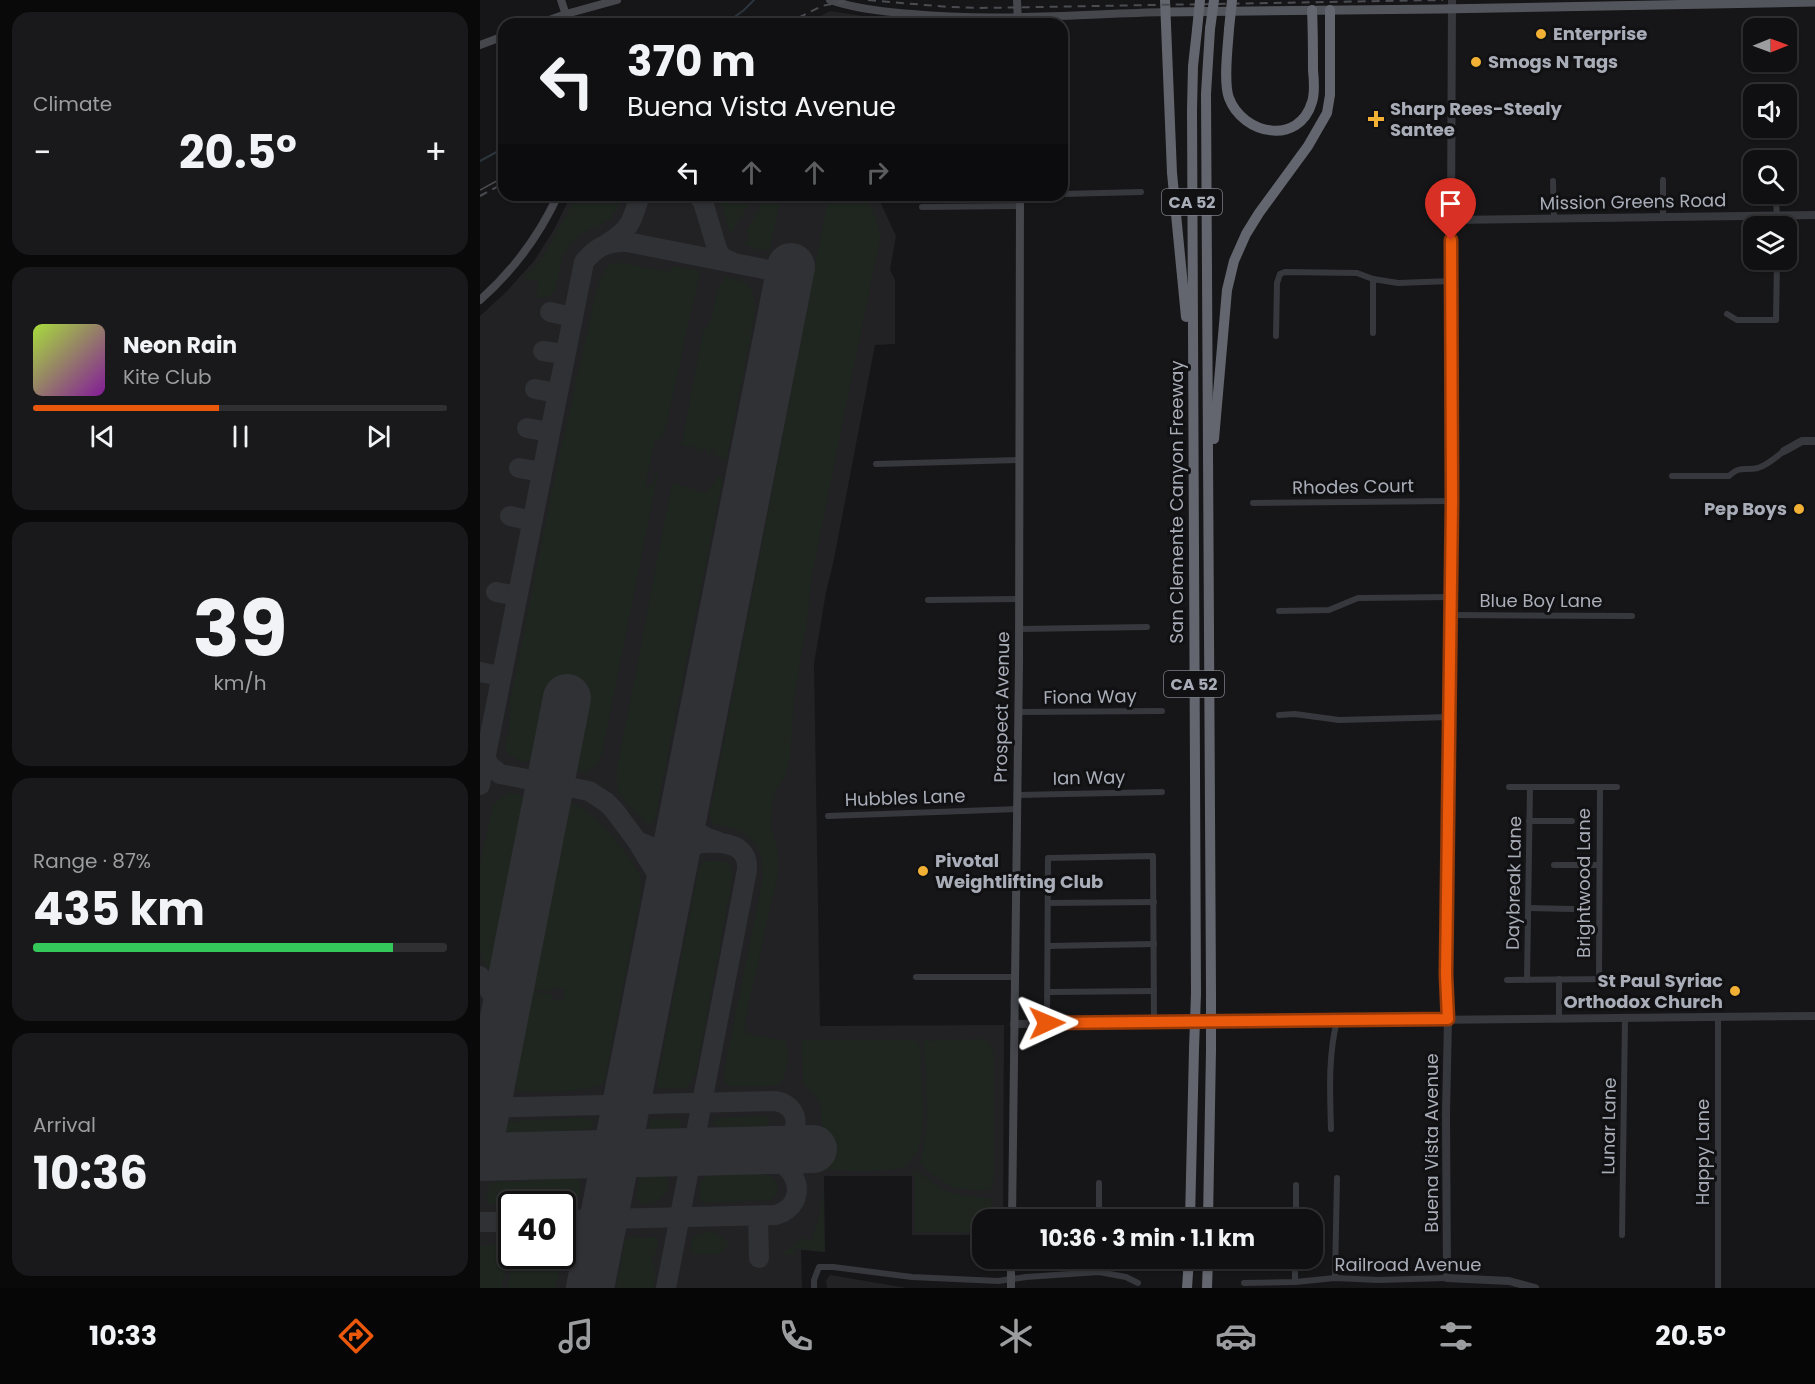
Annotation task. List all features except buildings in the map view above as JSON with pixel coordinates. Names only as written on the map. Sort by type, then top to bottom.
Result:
[{"type":"highway","points":[[1165,0],[1172,173],[1192,374]]},
{"type":"highway","name":"San Clemente Canyon Freeway","points":[[1190,1209],[1196,994],[1192,110],[1193,66],[1200,0]]},
{"type":"highway","name":"San Clemente Canyon Freeway","points":[[1208,1209],[1211,992],[1206,94],[1214,0]]},
{"type":"highway","points":[[1232,0],[1227,94],[1233,107],[1247,122],[1256,128],[1268,131],[1290,128],[1298,122],[1312,103],[1314,85],[1312,10]]},
{"type":"highway","points":[[1209,547],[1213,455],[1227,290],[1234,261],[1246,234],[1308,146],[1327,113],[1330,95],[1330,10]]},
{"type":"highway","points":[[1187,1288],[1188,1269]]},
{"type":"highway","points":[[1207,1288],[1208,1269]]},
{"type":"main road","points":[[561,0],[568,18]]},
{"type":"main road","points":[[555,18],[617,0]]},
{"type":"main road","points":[[830,0],[880,11],[929,16],[989,18]]},
{"type":"main road","points":[[1017,0],[1018,18]]},
{"type":"main road","points":[[1055,18],[1166,12],[1330,10],[1452,4],[1815,2]]},
{"type":"main road","points":[[480,45],[498,38]]},
{"type":"main road","points":[[480,300],[525,253],[539,233],[555,201]]},
{"type":"main road","name":"Prospect Avenue","points":[[1012,1209],[1020,629],[1020,201]]},
{"type":"street","name":"Buena Vista Avenue","points":[[1447,1278],[1448,1019],[1446,975],[1452,501],[1452,4]]},
{"type":"street","points":[[1663,180],[1663,217]]},
{"type":"street","points":[[1553,182],[1554,218]]},
{"type":"street","points":[[1068,194],[1141,192]]},
{"type":"street","points":[[1776,204],[1777,215]]},
{"type":"street","points":[[922,207],[1020,206]]},
{"type":"street","name":"Mission Greens Road","points":[[1451,220],[1815,214]]},
{"type":"street","points":[[1726,314],[1737,320],[1776,320],[1776,270]]},
{"type":"street","points":[[1276,336],[1276,283],[1280,274],[1286,272],[1356,273],[1373,279],[1398,283],[1451,281]]},
{"type":"street","points":[[1373,279],[1373,333]]},
{"type":"street","points":[[1672,477],[1729,476],[1736,470],[1759,468],[1802,441],[1815,441]]},
{"type":"street","points":[[876,464],[1019,460]]},
{"type":"street","name":"Rhodes Court","points":[[1253,503],[1452,501]]},
{"type":"street","points":[[1279,611],[1329,610],[1358,598],[1451,597]]},
{"type":"street","points":[[928,600],[1019,599]]},
{"type":"street","name":"Blue Boy Lane","points":[[1451,615],[1632,616]]},
{"type":"street","points":[[1020,629],[1147,627]]},
{"type":"street","name":"Fiona Way","points":[[1018,712],[1162,711]]},
{"type":"street","points":[[1279,715],[1295,714],[1339,720],[1450,717]]},
{"type":"street","points":[[1509,787],[1617,787]]},
{"type":"street","name":"Daybreak Lane","points":[[1527,980],[1530,787]]},
{"type":"street","name":"Brightwood Lane","points":[[1599,979],[1600,787]]},
{"type":"street","name":"Ian Way","points":[[1017,795],[1162,792]]},
{"type":"street","name":"Hubbles Lane","points":[[828,816],[1018,809]]},
{"type":"street","points":[[1529,821],[1572,821]]},
{"type":"street","points":[[1047,1023],[1048,858],[1153,855],[1154,1022]]},
{"type":"street","points":[[1554,865],[1599,865]]},
{"type":"street","points":[[1048,903],[1154,902]]},
{"type":"street","points":[[1528,908],[1573,909]]},
{"type":"street","points":[[1048,946],[1154,944]]},
{"type":"street","points":[[916,977],[1016,977]]},
{"type":"street","points":[[1559,979],[1559,1018]]},
{"type":"street","points":[[1507,980],[1618,979]]},
{"type":"street","points":[[1048,992],[1154,991]]},
{"type":"street","points":[[1014,1024],[1815,1016]]},
{"type":"street","name":"Happy Lane","points":[[1718,1017],[1718,1288]]},
{"type":"street","name":"Lunar Lane","points":[[1622,1235],[1625,1018]]},
{"type":"street","points":[[1331,1129],[1333,1036],[1337,1021]]},
{"type":"street","points":[[1335,1278],[1337,1179]]},
{"type":"street","points":[[1099,1183],[1099,1209]]},
{"type":"street","points":[[1296,1185],[1296,1209]]},
{"type":"street","points":[[814,1288],[814,1280],[819,1267],[912,1277],[1011,1283],[1099,1272],[1126,1277],[1138,1283]]},
{"type":"street","points":[[1295,1269],[1295,1282]]},
{"type":"street","name":"Railroad Avenue","points":[[1244,1283],[1335,1278],[1378,1280],[1447,1278],[1509,1281],[1535,1288]]},
{"type":"shaded area","points":[[830,11],[876,18],[817,18]]},
{"type":"shaded area","points":[[568,201],[880,201],[896,236],[890,270],[895,280],[895,344],[875,345],[814,664],[820,1026],[1004,1025],[1003,1209],[972,1209],[972,1235],[912,1235],[912,1176],[824,1176],[825,1252],[801,1250],[802,1288],[480,1288],[480,316],[534,261],[555,228]]},
{"type":"shaded area","points":[[575,201],[620,201],[607,221],[585,232],[570,245],[562,262],[554,293],[545,298],[536,297],[539,281],[523,278],[542,258]]},
{"type":"shaded area","points":[[720,201],[750,201],[730,235]]},
{"type":"shaded area","points":[[764,201],[780,201],[770,248],[767,250],[754,249],[745,244],[750,236],[746,232]]},
{"type":"shaded area","points":[[828,201],[868,201],[879,227],[880,239],[812,575],[794,698],[790,761],[772,804],[771,827],[778,854],[778,873],[744,1026],[746,1032],[751,1034],[785,1041],[788,1051],[787,1064],[779,1085],[731,1087],[725,1081],[724,1072],[763,877],[760,852],[753,840],[740,831],[712,822],[710,813]]},
{"type":"shaded area","points":[[624,263],[670,272],[672,266],[700,271],[666,427],[661,439],[655,440],[645,486],[648,487],[654,481],[656,471],[658,473],[602,754],[597,764],[585,773],[570,769],[581,695],[557,691],[552,696],[539,759],[535,762],[523,761],[512,756],[506,751],[506,741],[509,733],[510,702],[553,485],[598,284],[609,264]]},
{"type":"shaded area","points":[[724,276],[747,283],[752,291],[756,308],[726,462],[722,457],[715,456],[715,450],[711,449],[710,454],[707,453],[705,446],[701,452],[697,451],[695,443],[693,447],[681,446],[704,327],[706,330],[709,325],[716,295]]},
{"type":"shaded area","points":[[719,477],[723,478],[655,819],[651,825],[646,825],[620,794],[617,769],[672,484],[705,493]]},
{"type":"shaded area","points":[[509,793],[522,796],[526,806],[526,815],[493,976],[480,954],[480,864],[493,804]]},
{"type":"shaded area","points":[[574,804],[602,824],[636,868],[640,876],[641,895],[603,1082],[594,1087],[573,1091],[520,1091],[513,1085],[511,1066],[514,1039],[525,990],[552,995],[552,999],[563,1000],[564,990],[554,988],[553,992],[526,987],[560,813],[567,805]]},
{"type":"shaded area","points":[[703,862],[728,862],[733,875],[696,1074],[689,1086],[659,1088],[657,1082],[699,867]]},
{"type":"shaded area","points":[[983,1039],[988,1041],[994,1054],[994,1178],[990,1190],[955,1189],[920,1163],[927,1127],[923,1041]]},
{"type":"shaded area","points":[[802,1040],[918,1041],[921,1057],[923,1125],[917,1151],[911,1161],[902,1167],[886,1170],[824,1170],[821,1107],[817,1098],[803,1083]]},
{"type":"shaded area","points":[[765,1116],[770,1122],[765,1127],[720,1128],[714,1125],[714,1121],[718,1118]]},
{"type":"shaded area","points":[[581,1118],[591,1121],[593,1124],[591,1129],[511,1134],[501,1132],[504,1126],[514,1121]]},
{"type":"shaded area","points":[[650,1119],[678,1119],[681,1125],[676,1130],[648,1131]]},
{"type":"shaded area","points":[[915,1170],[949,1193],[991,1199],[992,1209],[972,1209],[972,1233],[915,1232],[915,1175],[911,1174]]},
{"type":"shaded area","points":[[764,1173],[773,1178],[777,1185],[778,1192],[772,1199],[706,1203],[702,1202],[698,1196],[701,1182],[708,1175]]},
{"type":"shaded area","points":[[665,1176],[668,1180],[667,1191],[658,1200],[644,1205],[636,1198],[639,1177]]},
{"type":"shaded area","points":[[570,1178],[579,1181],[581,1189],[576,1199],[576,1191],[498,1191],[498,1207],[487,1201],[491,1183]]},
{"type":"shaded area","points":[[823,1193],[825,1252],[796,1248],[795,1255],[780,1255],[806,1236],[808,1241],[814,1239],[812,1235],[818,1223]]},
{"type":"shaded area","points":[[707,1232],[715,1233],[730,1243],[720,1254],[692,1254],[690,1247],[693,1237]]},
{"type":"shaded area","points":[[632,1236],[657,1237],[658,1244],[652,1262],[656,1271],[653,1288],[616,1288],[625,1240]]},
{"type":"shaded area","points":[[498,1244],[498,1269],[505,1269],[501,1288],[480,1288],[480,1247]]},
{"type":"shaded area","points":[[511,1269],[560,1269],[556,1288],[507,1288]]},
{"type":"shaded area","points":[[830,1275],[907,1288],[827,1288],[826,1281]]},
{"type":"waterway","points":[[733,18],[754,0]]},
{"type":"waterway","points":[[480,161],[498,151]]},
{"type":"taxiway","points":[[608,243],[627,228],[638,201]]},
{"type":"taxiway","points":[[702,201],[718,252],[723,258],[732,262]]},
{"type":"taxiway","points":[[480,785],[584,262],[593,252],[603,246],[627,242],[789,274]]},
{"type":"taxiway","points":[[550,312],[572,317]]},
{"type":"taxiway","points":[[543,351],[564,354]]},
{"type":"taxiway","points":[[535,389],[557,393]]},
{"type":"taxiway","points":[[527,428],[549,432]]},
{"type":"taxiway","points":[[519,468],[541,472]]},
{"type":"taxiway","points":[[510,516],[532,521]]},
{"type":"taxiway","points":[[496,592],[517,596]]},
{"type":"taxiway","points":[[480,672],[501,676]]},
{"type":"taxiway","points":[[699,743],[686,812],[697,831],[717,841]]},
{"type":"taxiway","points":[[485,757],[490,766],[500,774],[589,791],[614,810],[637,841],[651,847],[660,849],[699,843],[727,844],[738,849],[745,857],[747,870],[666,1288]]},
{"type":"taxiway","points":[[637,841],[656,872],[664,894],[664,906],[650,973]]},
{"type":"taxiway","points":[[668,901],[678,861],[682,854],[696,845]]},
{"type":"taxiway","points":[[480,976],[499,1005],[502,1019],[486,1104]]},
{"type":"taxiway","points":[[480,1108],[775,1101],[788,1106],[796,1122],[791,1134],[780,1143],[758,1150]]},
{"type":"taxiway","points":[[576,1220],[776,1215],[791,1206],[797,1192],[796,1185],[790,1170],[758,1150]]},
{"type":"taxiway","points":[[758,1216],[759,1258]]},
{"type":"taxiway","points":[[480,1222],[498,1222]]},
{"type":"runway","points":[[590,1288],[791,267]]},
{"type":"runway","points":[[480,1140],[567,698]]},
{"type":"runway","points":[[480,1157],[813,1149]]},
{"type":"tram line","points":[[480,190],[498,180]]},
{"type":"railway","points":[[798,18],[822,6],[851,0]]},
{"type":"railway","points":[[868,0],[980,8],[1443,0]]},
{"type":"railway","points":[[480,196],[498,186]]},
{"type":"place","name":"Enterprise","points":[[1541,34]]},
{"type":"place","name":"Smogs N Tags","points":[[1476,62]]},
{"type":"place","name":"Sharp Rees-Stealy Santee","points":[[1376,119]]},
{"type":"place","name":"Pep Boys","points":[[1799,509]]},
{"type":"place","name":"Pivotal Weightlifting Club","points":[[923,871]]},
{"type":"place","name":"St Paul Syriac Orthodox Church","points":[[1735,991]]},
{"type":"route","points":[[1047,1023],[1448,1019],[1446,975],[1452,501],[1451,240]]}]
